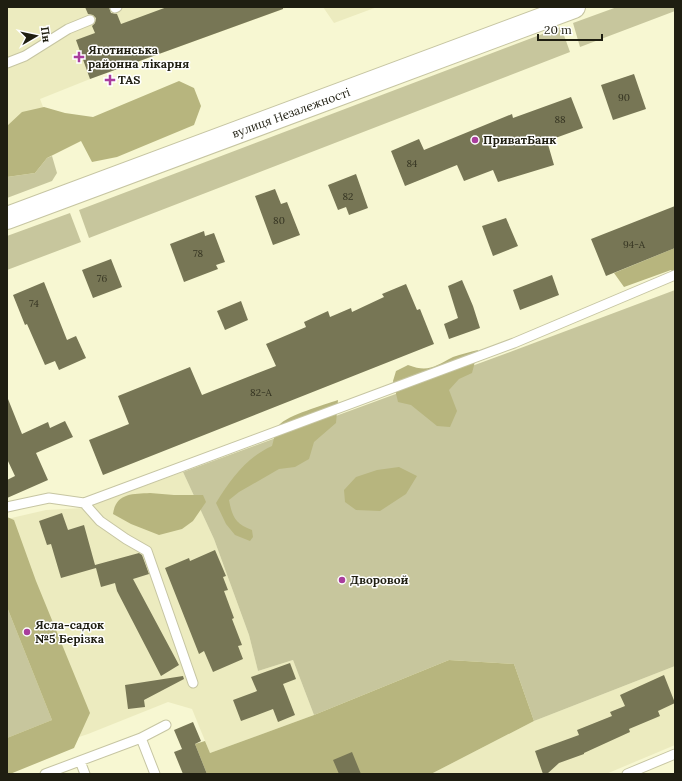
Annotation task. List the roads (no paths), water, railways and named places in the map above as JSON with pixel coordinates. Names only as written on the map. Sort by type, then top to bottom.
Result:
[{"type":"main road","name":"вулиця Незалежності","points":[[7,218],[574,7]]},
{"type":"lane","points":[[7,63],[25,56],[68,29],[90,20]]},
{"type":"lane","points":[[7,507],[49,498],[84,503],[514,343],[675,275]]},
{"type":"lane","points":[[84,503],[100,521],[147,551],[193,683]]},
{"type":"lane","points":[[44,774],[141,738],[166,725]]},
{"type":"lane","points":[[141,738],[154,774]]},
{"type":"lane","points":[[627,774],[675,754]]},
{"type":"lane","points":[[80,761],[85,774]]},
{"type":"place","name":"Яготинська районна лікарня","points":[[79,57]]},
{"type":"place","name":"TAS","points":[[110,80]]},
{"type":"place","name":"ПриватБанк","points":[[475,140]]},
{"type":"place","name":"Дворовой","points":[[342,580]]},
{"type":"place","name":"Ясла-садок №5 Берізка","points":[[27,632]]}]
